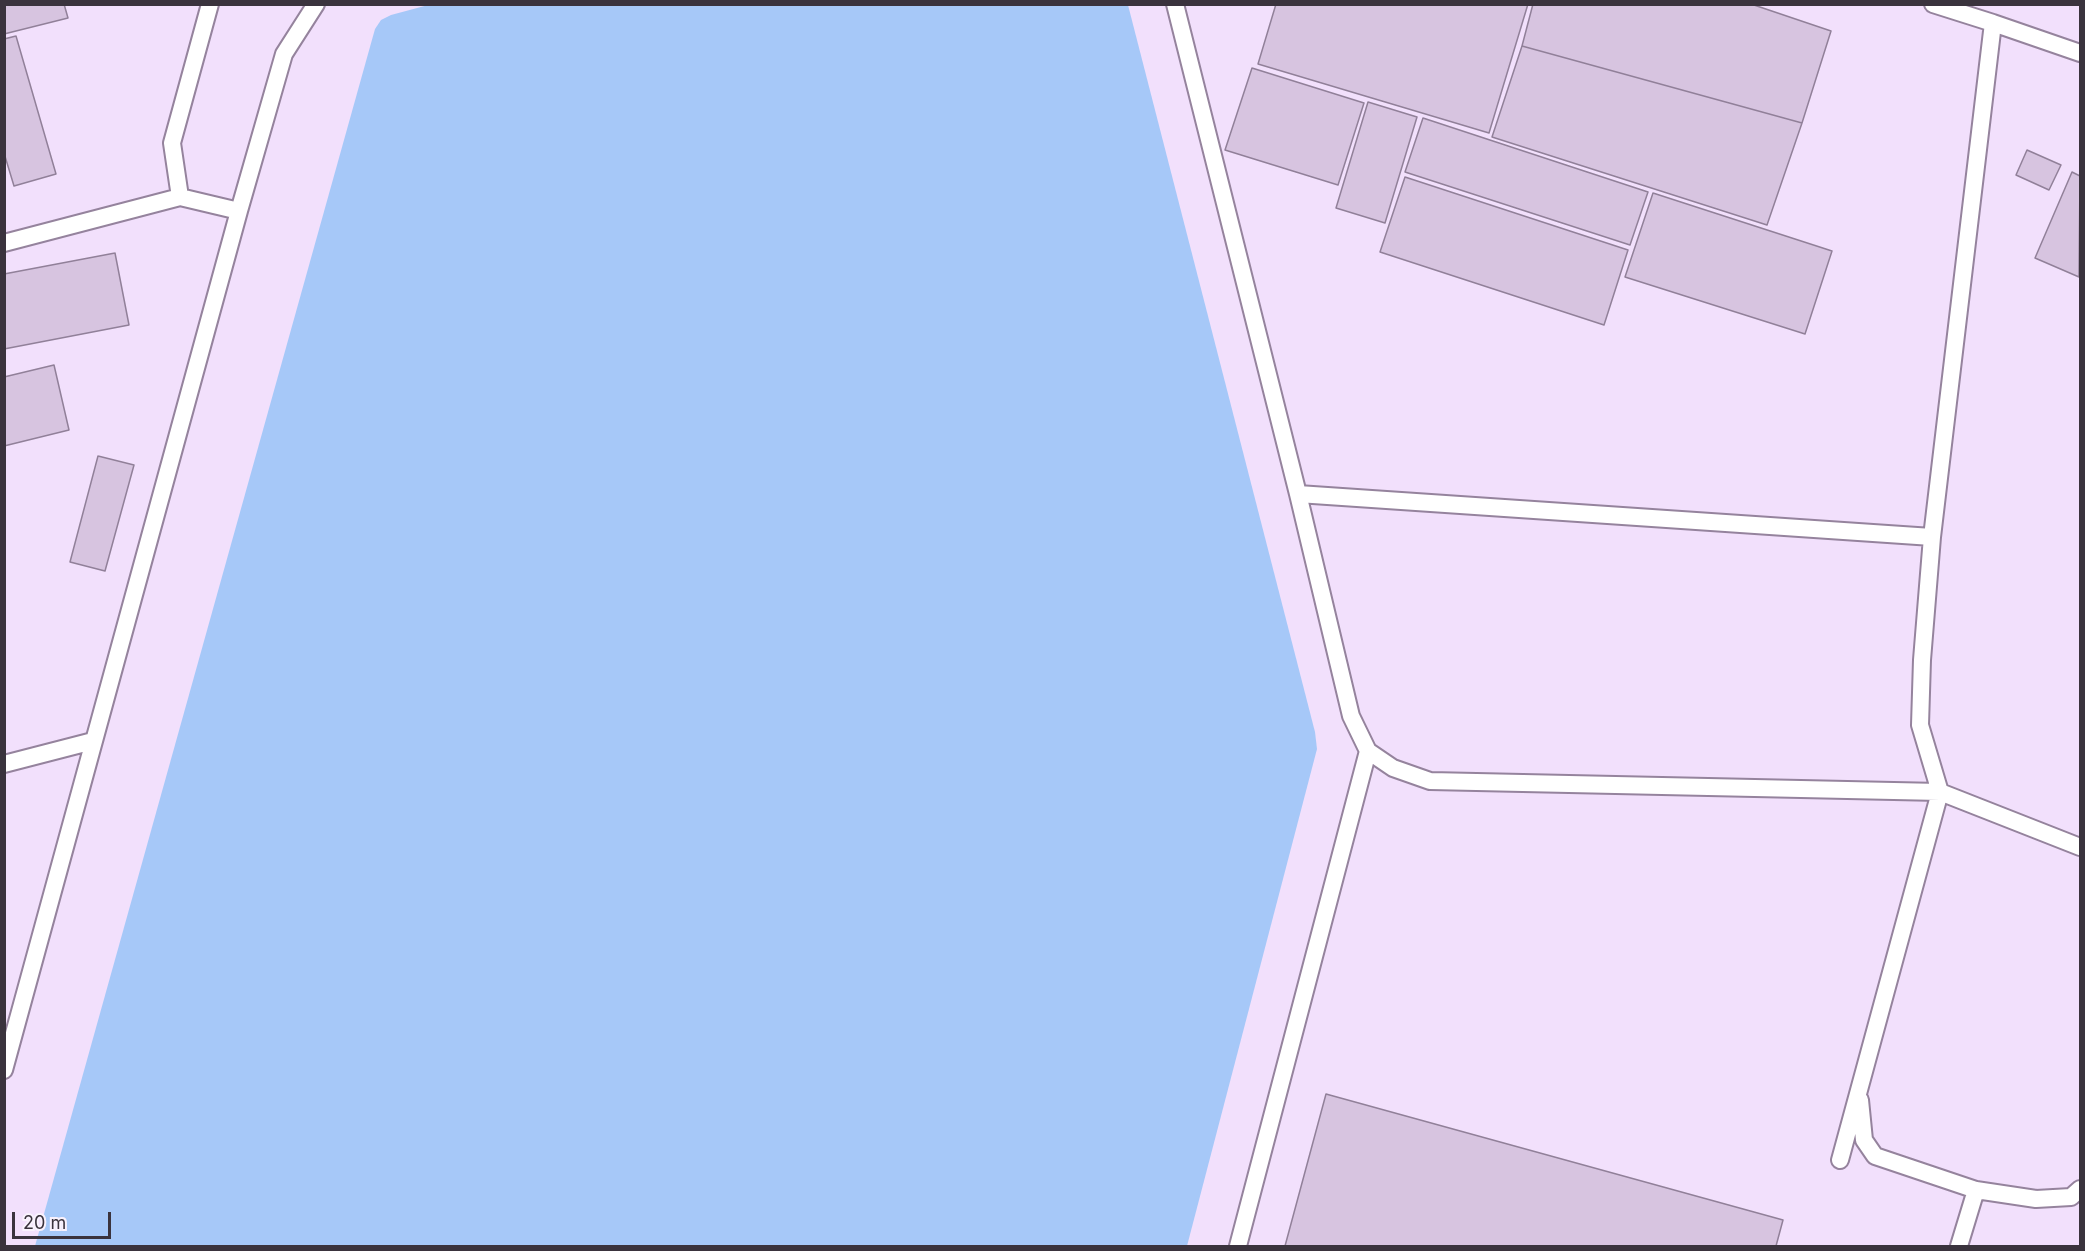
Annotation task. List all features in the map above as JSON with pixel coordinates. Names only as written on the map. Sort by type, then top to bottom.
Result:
[{"type":"lane","points":[[180,197],[172,143],[210,4]]},
{"type":"lane","points":[[4,1070],[238,211],[284,54],[316,4]]},
{"type":"lane","points":[[1174,4],[1298,495],[1351,716],[1368,751],[1393,768],[1430,781],[1940,792],[2080,847]]},
{"type":"lane","points":[[1933,4],[2080,53]]},
{"type":"lane","points":[[1840,1160],[1940,792],[1920,725],[1922,660],[1932,537],[1993,23]]},
{"type":"lane","points":[[4,243],[180,197],[238,211]]},
{"type":"lane","points":[[1298,495],[1932,537]]},
{"type":"lane","points":[[4,764],[93,741]]},
{"type":"lane","points":[[1238,1246],[1368,751]]},
{"type":"lane","points":[[1859,1088],[1864,1140],[1875,1156],[1976,1190],[2036,1199],[2071,1197],[2080,1189]]},
{"type":"lane","points":[[1959,1246],[1976,1190]]},
{"type":"water","points":[[432,4],[1128,5],[1315,732],[1317,749],[1187,1246],[35,1246],[375,29],[381,20],[391,15]]},
{"type":"building","points":[[4,4],[64,4],[68,18],[4,34]]},
{"type":"building","points":[[1276,4],[1528,4],[1489,133],[1258,64]]},
{"type":"building","points":[[1533,4],[1751,4],[1831,31],[1802,123],[1522,46]]},
{"type":"building","points":[[16,36],[56,174],[14,186],[4,153],[4,39]]},
{"type":"building","points":[[1522,46],[1802,123],[1767,225],[1492,137]]},
{"type":"building","points":[[1252,68],[1364,103],[1338,185],[1225,150]]},
{"type":"building","points":[[1368,102],[1417,117],[1385,223],[1336,208]]},
{"type":"building","points":[[1423,118],[1648,192],[1630,245],[1405,172]]},
{"type":"building","points":[[2027,150],[2061,165],[2049,190],[2016,175]]},
{"type":"building","points":[[2072,172],[2080,176],[2079,277],[2035,258]]},
{"type":"building","points":[[1405,177],[1628,250],[1604,325],[1380,252]]},
{"type":"building","points":[[1653,193],[1832,251],[1805,334],[1625,277]]},
{"type":"building","points":[[115,253],[129,325],[4,349],[4,274]]},
{"type":"building","points":[[54,365],[69,430],[4,446],[4,377]]},
{"type":"building","points":[[98,456],[134,465],[105,571],[70,562]]},
{"type":"building","points":[[1326,1094],[1783,1220],[1776,1246],[1285,1246]]}]
